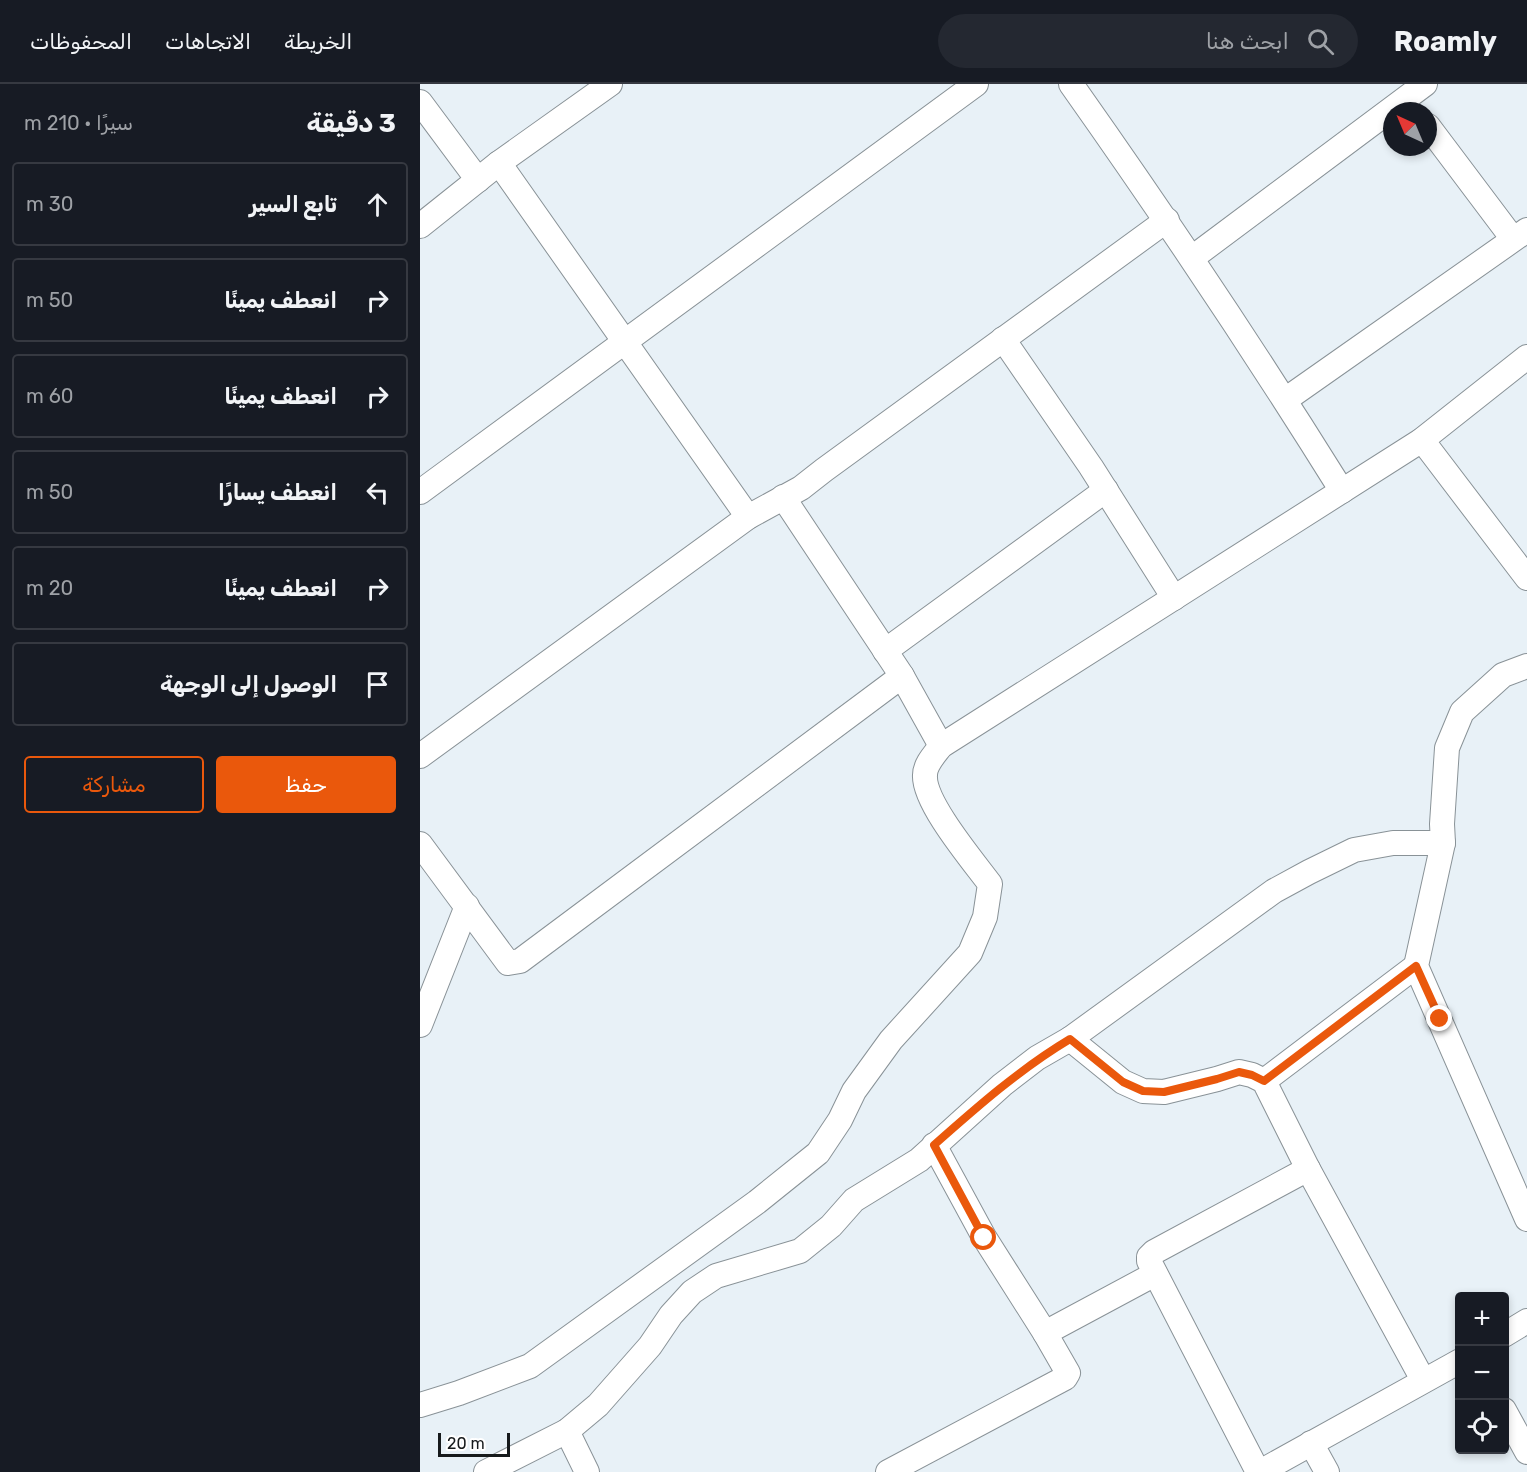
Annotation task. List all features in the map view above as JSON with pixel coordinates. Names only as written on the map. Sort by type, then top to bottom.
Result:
[{"type":"street","points":[[420,226],[499,163],[610,84]]},
{"type":"street","points":[[420,492],[976,84]]},
{"type":"street","points":[[1071,84],[1167,220],[1286,400],[1342,491]]},
{"type":"street","points":[[1192,258],[1411,94]]},
{"type":"street","points":[[420,102],[478,180]]},
{"type":"street","points":[[1286,400],[1520,235],[1437,137]]},
{"type":"street","points":[[499,163],[748,517]]},
{"type":"street","points":[[420,756],[748,517],[801,488],[1167,220]]},
{"type":"street","points":[[1003,339],[1106,489],[1174,598]]},
{"type":"street","points":[[420,1405],[530,1366],[757,1202],[818,1153],[840,1120],[854,1091],[891,1040],[970,953],[985,917],[990,884],[930,797],[925,775],[930,760],[941,746],[1422,440],[1527,357]]},
{"type":"street","points":[[1422,440],[1527,578]]},
{"type":"street","points":[[885,651],[1106,489]]},
{"type":"street","points":[[783,497],[902,676],[941,746]]},
{"type":"street","points":[[1527,666],[1503,675],[1462,712],[1447,748],[1443,843],[1416,966],[1527,1219]]},
{"type":"street","points":[[420,844],[467,906],[500,955],[508,963],[520,961],[902,676]]},
{"type":"street","points":[[486,1472],[567,1431],[598,1405],[650,1346],[670,1315],[692,1292],[716,1276],[800,1251],[831,1226],[854,1200],[876,1185],[902,1173],[919,1160],[1002,1085],[1038,1058],[1070,1039],[1274,891],[1354,850],[1393,843],[1443,843]]},
{"type":"street","points":[[420,1025],[467,906]]},
{"type":"street","points":[[1264,1081],[1416,966]]},
{"type":"street","points":[[1070,1039],[1123,1082],[1143,1091],[1164,1092],[1239,1072],[1264,1081],[1308,1169],[1423,1380]]},
{"type":"street","points":[[888,1472],[1065,1378],[1068,1373],[984,1238],[934,1145]]},
{"type":"street","points":[[1308,1169],[1244,1202],[1154,1252],[1149,1257],[1155,1274],[1259,1472],[1455,1364]]},
{"type":"street","points":[[1045,1333],[1107,1302],[1155,1274]]},
{"type":"street","points":[[1509,1332],[1527,1321]]},
{"type":"street","points":[[1509,1419],[1527,1452]]},
{"type":"street","points":[[567,1431],[587,1472]]},
{"type":"street","points":[[1311,1443],[1327,1472]]},
{"type":"route","points":[[984,1238],[934,1145],[1002,1085],[1038,1058],[1070,1039],[1123,1082],[1143,1091],[1164,1092],[1239,1072],[1264,1081],[1416,966],[1440,1019]]}]
